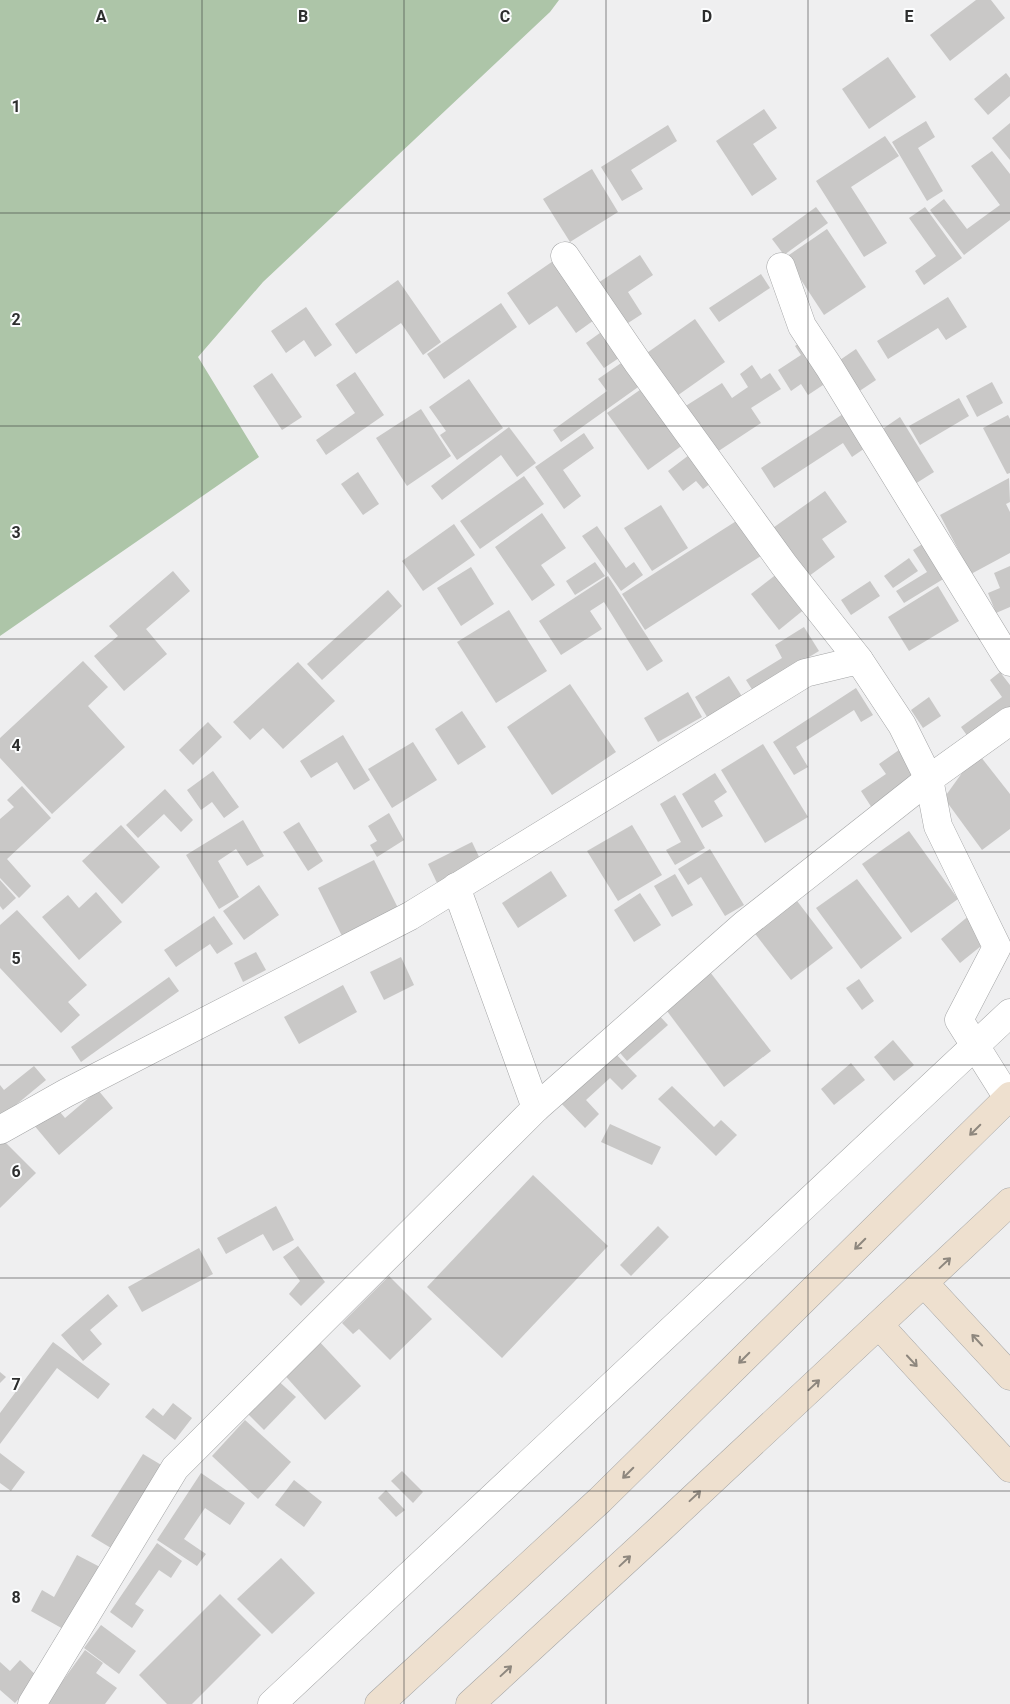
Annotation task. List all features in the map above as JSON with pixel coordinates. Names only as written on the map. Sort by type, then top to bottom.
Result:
[{"type":"main road","points":[[379,1704],[600,1500],[1009,1097]]},
{"type":"main road","points":[[470,1704],[1010,1202]]},
{"type":"main road","points":[[924,1283],[1010,1376]]},
{"type":"main road","points":[[878,1325],[1010,1468]]},
{"type":"street","points":[[565,256],[638,363],[784,565],[859,660],[902,725],[929,779],[938,826],[997,947],[959,1020],[1009,1097]]},
{"type":"street","points":[[780,267],[802,326],[1010,662]]},
{"type":"street","points":[[0,1130],[75,1088],[410,916],[805,673],[859,660]]},
{"type":"street","points":[[32,1704],[175,1468],[536,1108],[744,924],[929,779],[1010,722]]},
{"type":"street","points":[[456,887],[536,1108]]},
{"type":"street","points":[[272,1704],[1010,1013]]},
{"type":"green space","points":[[0,0],[559,0],[550,12],[263,282],[198,357],[259,457],[0,636]]},
{"type":"building","points":[[976,0],[991,0],[1005,18],[950,61],[930,35]]},
{"type":"building","points":[[888,57],[916,97],[869,129],[842,89]]},
{"type":"building","points":[[1006,73],[1010,78],[1010,96],[988,115],[974,99]]},
{"type":"building","points":[[764,109],[777,128],[753,144],[777,179],[752,196],[716,141]]},
{"type":"building","points":[[926,121],[935,137],[918,148],[943,191],[927,201],[892,142]]},
{"type":"building","points":[[1010,123],[1010,160],[992,138]]},
{"type":"building","points":[[668,125],[677,141],[631,170],[643,189],[622,201],[601,167]]},
{"type":"building","points":[[885,136],[899,156],[851,187],[887,243],[864,257],[816,181]]},
{"type":"building","points":[[992,151],[1010,174],[1010,220],[964,255],[930,210],[944,199],[967,229],[1000,205],[971,166]]},
{"type":"building","points":[[592,169],[618,212],[570,242],[543,199]]},
{"type":"building","points":[[816,207],[828,223],[784,255],[772,239]]},
{"type":"building","points":[[925,207],[962,258],[924,285],[915,271],[936,256],[909,218]]},
{"type":"building","points":[[827,229],[866,287],[824,315],[786,257]]},
{"type":"building","points":[[640,255],[653,275],[628,292],[642,314],[625,325],[598,283]]},
{"type":"building","points":[[556,259],[597,318],[576,333],[557,306],[529,325],[507,293]]},
{"type":"building","points":[[761,274],[770,288],[719,322],[709,308]]},
{"type":"building","points":[[398,280],[441,342],[423,355],[401,323],[356,354],[335,324]]},
{"type":"building","points":[[948,297],[967,327],[946,340],[938,328],[888,359],[877,341]]},
{"type":"building","points":[[501,303],[517,327],[444,379],[427,354]]},
{"type":"building","points":[[306,307],[332,345],[315,357],[304,340],[286,353],[271,331]]},
{"type":"building","points":[[695,319],[725,362],[674,398],[644,355]]},
{"type":"building","points":[[604,330],[622,356],[604,368],[586,343]]},
{"type":"building","points":[[803,340],[829,381],[808,395],[801,384],[791,391],[778,370],[801,355],[795,346]]},
{"type":"building","points":[[856,349],[876,380],[858,392],[837,362]]},
{"type":"building","points":[[624,361],[641,385],[561,442],[553,430],[607,391],[598,379]]},
{"type":"building","points":[[752,365],[761,379],[770,373],[781,389],[751,408],[761,423],[714,454],[684,407],[722,383],[732,398],[748,387],[740,374]]},
{"type":"building","points":[[355,372],[384,415],[326,455],[316,440],[355,413],[336,385]]},
{"type":"building","points":[[272,373],[302,417],[282,430],[253,386]]},
{"type":"building","points":[[469,379],[503,428],[457,460],[440,435],[446,431],[429,407]]},
{"type":"building","points":[[992,382],[1003,403],[977,417],[966,396]]},
{"type":"building","points":[[647,385],[687,442],[648,470],[607,413]]},
{"type":"building","points":[[959,398],[969,416],[920,445],[909,426]]},
{"type":"building","points":[[421,409],[451,456],[407,486],[376,438]]},
{"type":"building","points":[[846,412],[868,446],[852,457],[843,443],[774,488],[761,468]]},
{"type":"building","points":[[1008,415],[1010,419],[1010,473],[1007,474],[983,428]]},
{"type":"building","points":[[900,417],[934,472],[915,484],[881,430]]},
{"type":"building","points":[[509,427],[536,463],[517,477],[501,455],[442,500],[431,486]]},
{"type":"building","points":[[584,433],[594,448],[563,470],[581,496],[564,509],[535,467]]},
{"type":"building","points":[[693,452],[715,480],[703,489],[696,481],[683,491],[668,471]]},
{"type":"building","points":[[358,472],[379,504],[363,515],[341,484]]},
{"type":"building","points":[[524,476],[544,504],[480,549],[460,521]]},
{"type":"building","points":[[1009,478],[1010,502],[1006,504],[1010,512],[1010,553],[971,574],[940,515]]},
{"type":"building","points":[[825,491],[847,522],[822,539],[835,557],[805,579],[770,530]]},
{"type":"building","points":[[661,505],[688,548],[652,571],[624,528]]},
{"type":"building","points":[[542,513],[566,548],[541,565],[555,585],[532,601],[495,547]]},
{"type":"building","points":[[741,518],[764,554],[645,630],[622,594]]},
{"type":"building","points":[[454,524],[475,555],[423,591],[402,561]]},
{"type":"building","points":[[597,526],[626,568],[634,562],[643,575],[621,591],[582,536]]},
{"type":"building","points":[[924,543],[945,578],[904,603],[896,591],[927,572],[913,550]]},
{"type":"building","points":[[909,558],[918,571],[893,588],[884,576]]},
{"type":"building","points":[[595,562],[605,576],[575,595],[566,581]]},
{"type":"building","points":[[1010,566],[1010,607],[996,613],[988,593],[1000,588],[994,573]]},
{"type":"building","points":[[471,567],[494,604],[461,626],[437,588]]},
{"type":"building","points":[[173,571],[190,591],[146,629],[167,654],[124,691],[94,656],[118,636],[109,626]]},
{"type":"building","points":[[778,573],[806,608],[779,630],[751,594]]},
{"type":"building","points":[[608,576],[663,661],[647,671],[604,602],[590,611],[602,629],[561,655],[539,621]]},
{"type":"building","points":[[870,581],[880,596],[851,615],[841,600]]},
{"type":"building","points":[[938,586],[959,621],[909,651],[888,617]]},
{"type":"building","points":[[388,590],[402,606],[322,680],[307,664]]},
{"type":"building","points":[[509,610],[547,671],[496,703],[457,642]]},
{"type":"building","points":[[804,627],[819,651],[753,691],[746,680],[782,658],[775,645]]},
{"type":"building","points":[[83,661],[108,687],[88,706],[125,747],[52,814],[0,758],[0,738]]},
{"type":"building","points":[[298,662],[335,701],[283,749],[263,728],[250,740],[233,722]]},
{"type":"building","points":[[1000,672],[1010,685],[1010,712],[971,741],[961,727],[1002,697],[990,680]]},
{"type":"building","points":[[729,676],[743,698],[709,720],[695,697]]},
{"type":"building","points":[[570,684],[616,752],[552,795],[507,727]]},
{"type":"building","points":[[856,688],[873,715],[861,722],[854,710],[796,747],[808,767],[794,775],[773,742]]},
{"type":"building","points":[[688,692],[702,717],[658,742],[644,718]]},
{"type":"building","points":[[929,697],[941,716],[923,728],[911,710]]},
{"type":"building","points":[[462,711],[486,747],[458,765],[435,729]]},
{"type":"building","points":[[208,722],[222,737],[193,765],[179,750]]},
{"type":"building","points":[[343,735],[370,780],[354,790],[337,762],[311,778],[300,761]]},
{"type":"building","points":[[413,742],[437,780],[392,808],[368,769]]},
{"type":"building","points":[[763,744],[808,817],[765,843],[721,770]]},
{"type":"building","points":[[899,750],[917,776],[872,808],[861,791],[886,774],[879,764]]},
{"type":"building","points":[[977,752],[1010,794],[1010,829],[982,850],[944,798]]},
{"type":"building","points":[[213,771],[239,807],[224,818],[212,802],[201,810],[187,790]]},
{"type":"building","points":[[715,773],[727,792],[714,801],[723,816],[702,828],[682,794]]},
{"type":"building","points":[[22,786],[51,818],[7,859],[31,886],[19,898],[0,878],[0,819],[14,807],[7,800]]},
{"type":"building","points":[[165,789],[193,820],[181,832],[164,814],[138,838],[126,825]]},
{"type":"building","points":[[675,795],[705,848],[675,865],[666,850],[681,842],[660,804]]},
{"type":"building","points":[[389,813],[404,840],[377,857],[370,845],[377,841],[368,826]]},
{"type":"building","points":[[243,820],[264,856],[247,866],[236,849],[218,861],[239,897],[219,909],[186,855]]},
{"type":"building","points":[[299,822],[323,861],[308,871],[283,832]]},
{"type":"building","points":[[121,825],[160,867],[122,904],[82,861]]},
{"type":"building","points":[[632,825],[662,875],[618,901],[587,851]]},
{"type":"building","points":[[909,831],[958,899],[911,933],[862,864]]},
{"type":"building","points":[[472,842],[481,861],[437,883],[428,864]]},
{"type":"building","points":[[710,849],[744,905],[725,916],[701,877],[688,885],[678,869]]},
{"type":"building","points":[[374,860],[399,910],[343,938],[318,888]]},
{"type":"building","points":[[551,871],[567,896],[518,928],[502,903]]},
{"type":"building","points":[[675,874],[693,905],[672,917],[654,886]]},
{"type":"building","points":[[857,879],[902,938],[861,969],[816,908]]},
{"type":"building","points":[[0,880],[16,898],[3,910],[0,906]]},
{"type":"building","points":[[259,885],[279,915],[244,940],[223,911]]},
{"type":"building","points":[[96,892],[122,922],[79,960],[42,917],[68,895],[79,908]]},
{"type":"building","points":[[640,893],[661,925],[634,942],[614,910]]},
{"type":"building","points":[[791,893],[833,948],[791,980],[749,926]]},
{"type":"building","points":[[17,910],[87,985],[68,1002],[80,1015],[61,1033],[0,968],[0,925]]},
{"type":"building","points":[[971,914],[991,938],[960,963],[941,939]]},
{"type":"building","points":[[214,916],[233,944],[217,954],[210,944],[176,967],[164,950]]},
{"type":"building","points":[[256,952],[266,970],[243,982],[234,963]]},
{"type":"building","points":[[401,957],[414,985],[384,1000],[370,972]]},
{"type":"building","points":[[710,972],[771,1051],[724,1087],[664,1007]]},
{"type":"building","points":[[169,977],[179,991],[81,1062],[71,1047]]},
{"type":"building","points":[[859,979],[874,1001],[862,1010],[846,988]]},
{"type":"building","points":[[343,985],[357,1012],[299,1044],[284,1017]]},
{"type":"building","points":[[655,1011],[668,1025],[627,1061],[615,1047]]},
{"type":"building","points":[[893,1040],[914,1065],[894,1081],[874,1057]]},
{"type":"building","points":[[611,1049],[637,1076],[622,1090],[610,1078],[586,1100],[599,1114],[585,1128],[557,1099]]},
{"type":"building","points":[[851,1063],[865,1080],[834,1105],[821,1089]]},
{"type":"building","points":[[34,1066],[46,1080],[0,1118],[0,1085],[4,1090]]},
{"type":"building","points":[[672,1086],[714,1127],[721,1120],[737,1135],[716,1156],[658,1099]]},
{"type":"building","points":[[98,1090],[113,1108],[59,1155],[33,1124],[55,1106],[65,1118]]},
{"type":"building","points":[[610,1124],[661,1147],[652,1165],[601,1142]]},
{"type":"building","points":[[0,1139],[36,1173],[0,1208]]},
{"type":"building","points":[[533,1175],[608,1246],[502,1358],[427,1287]]},
{"type":"building","points":[[276,1206],[294,1240],[273,1251],[263,1234],[226,1254],[217,1238]]},
{"type":"building","points":[[658,1226],[669,1237],[631,1276],[620,1265]]},
{"type":"building","points":[[298,1246],[325,1282],[301,1306],[289,1294],[300,1281],[283,1257]]},
{"type":"building","points":[[199,1248],[213,1274],[142,1312],[128,1287]]},
{"type":"building","points":[[389,1276],[432,1319],[390,1360],[359,1329],[353,1334],[342,1323]]},
{"type":"building","points":[[108,1294],[118,1306],[90,1330],[102,1344],[83,1361],[61,1335]]},
{"type":"building","points":[[316,1338],[361,1386],[325,1420],[280,1370]]},
{"type":"building","points":[[53,1342],[110,1384],[98,1399],[57,1368],[0,1444],[0,1413]]},
{"type":"building","points":[[0,1372],[6,1377],[0,1383]]},
{"type":"building","points":[[274,1377],[296,1397],[264,1430],[244,1410]]},
{"type":"building","points":[[173,1403],[192,1418],[175,1440],[145,1417],[153,1408],[163,1416]]},
{"type":"building","points":[[245,1420],[291,1462],[258,1499],[212,1456]]},
{"type":"building","points":[[0,1453],[25,1472],[11,1491],[0,1483]]},
{"type":"building","points":[[143,1454],[163,1466],[111,1548],[91,1536]]},
{"type":"building","points":[[402,1471],[423,1492],[413,1503],[391,1481]]},
{"type":"building","points":[[201,1473],[245,1503],[230,1525],[205,1508],[184,1539],[206,1554],[197,1566],[157,1540]]},
{"type":"building","points":[[294,1480],[322,1502],[304,1527],[275,1505]]},
{"type":"building","points":[[386,1490],[405,1510],[396,1517],[378,1498]]},
{"type":"building","points":[[157,1543],[182,1561],[171,1578],[159,1570],[135,1604],[144,1610],[132,1628],[110,1612]]},
{"type":"building","points":[[77,1555],[100,1567],[65,1630],[31,1611],[42,1590],[54,1597]]},
{"type":"building","points":[[281,1558],[315,1593],[272,1634],[237,1599]]},
{"type":"building","points":[[220,1594],[261,1635],[192,1704],[167,1704],[139,1675]]},
{"type":"building","points":[[101,1625],[136,1651],[119,1674],[84,1648]]},
{"type":"building","points":[[85,1650],[103,1663],[96,1673],[117,1688],[105,1704],[46,1704]]},
{"type":"building","points":[[20,1660],[38,1677],[15,1703],[0,1690],[0,1662],[10,1671]]}]
